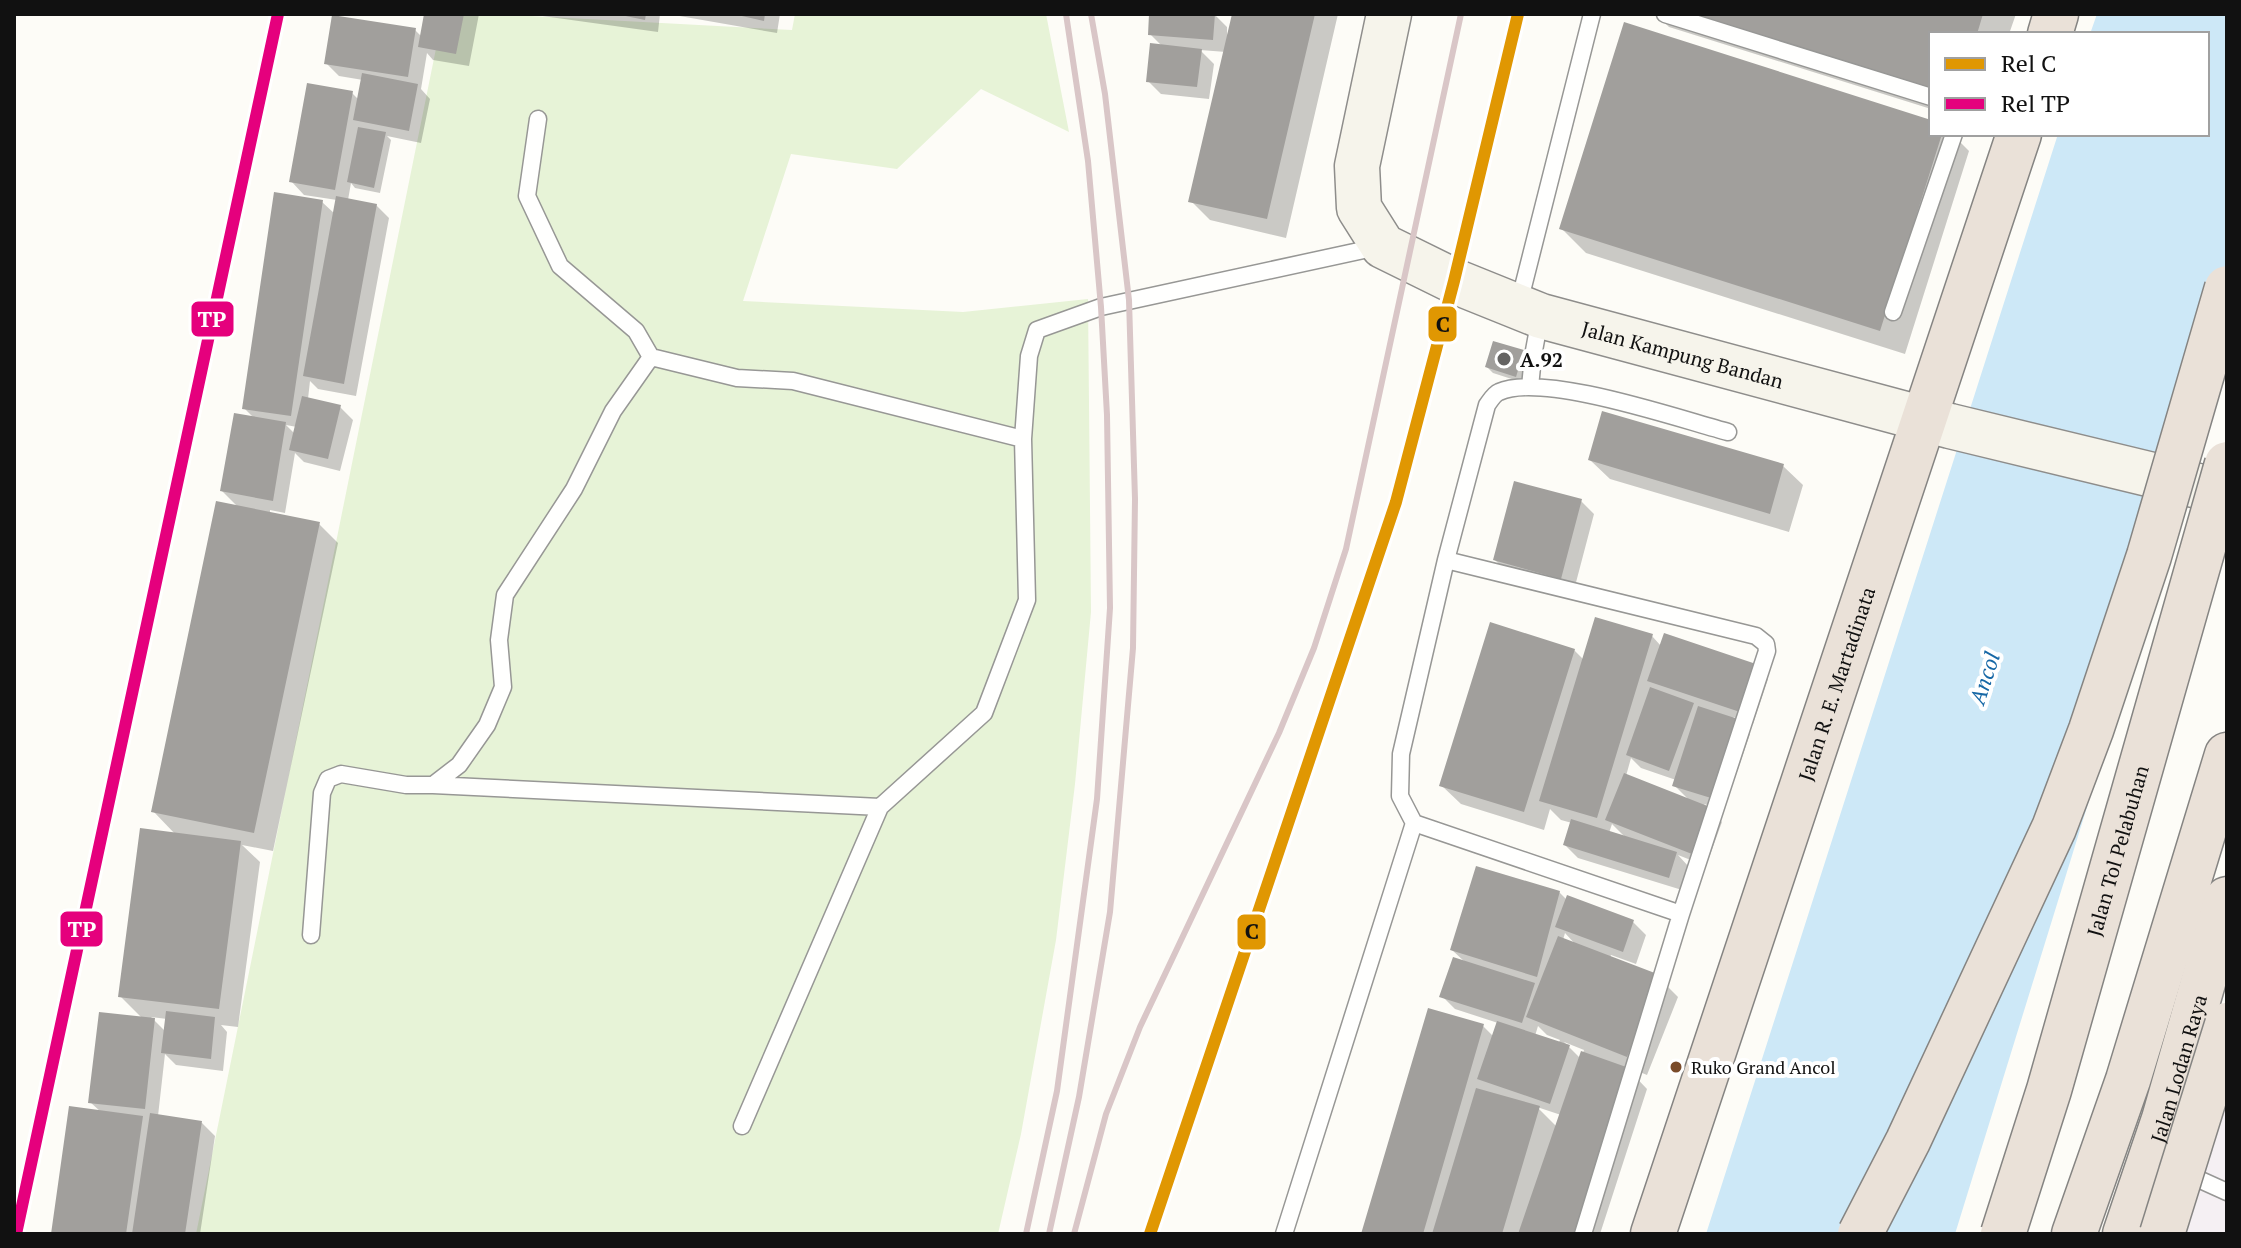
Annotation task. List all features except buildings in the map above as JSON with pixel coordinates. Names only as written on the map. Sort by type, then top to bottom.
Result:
[{"type":"highway","name":"Jalan R. E. Martadinata","points":[[1653,1234],[1937,422],[2018,136]]},
{"type":"highway","points":[[1860,1234],[1908,1141],[2054,828],[2091,730],[2149,556],[2227,288]]},
{"type":"highway","name":"Jalan Tol Pelabuhan","points":[[2003,1234],[2053,1075],[2217,481]]},
{"type":"highway","points":[[2074,1234],[2128,1080],[2227,755]]},
{"type":"highway","name":"Jalan Lodan Raya","points":[[2125,1234],[2164,1119],[2227,899]]},
{"type":"highway","points":[[2162,1234],[2227,1025]]},
{"type":"street","points":[[1383,246],[1359,208],[1357,166],[1389,14]]},
{"type":"street","name":"Jalan Kampung Bandan","points":[[1383,246],[1442,276],[1529,312],[1937,422],[2217,481]]},
{"type":"lane","points":[[1530,387],[1533,356],[1529,312],[1592,14]]},
{"type":"lane","points":[[1665,14],[1929,96]]},
{"type":"lane","points":[[538,119],[527,196],[560,266],[636,331],[651,357],[737,378],[793,381],[1023,439]]},
{"type":"lane","points":[[1893,312],[1953,136]]},
{"type":"lane","points":[[742,1126],[880,807],[984,713],[1027,600],[1023,439],[1029,356],[1037,330],[1101,307],[1383,246]]},
{"type":"lane","points":[[433,785],[459,765],[487,725],[503,687],[499,640],[505,595],[574,489],[613,411],[651,357]]},
{"type":"lane","points":[[1681,914],[1414,823],[1400,796],[1401,754],[1446,560],[1487,405],[1499,392],[1530,387],[1575,391],[1728,432]]},
{"type":"lane","points":[[1446,560],[1756,636],[1766,644],[1767,651],[1754,695],[1681,914],[1583,1234]]},
{"type":"lane","points":[[311,935],[322,793],[328,779],[341,774],[406,785],[880,807]]},
{"type":"lane","points":[[1284,1234],[1414,823]]},
{"type":"lane","points":[[2149,1157],[2227,1192]]},
{"type":"shaded area","points":[[2227,1102],[2227,1234],[2185,1234]]},
{"type":"green space","points":[[443,14],[792,30],[795,14],[1046,14],[1069,132],[981,89],[897,169],[791,154],[743,301],[963,312],[1088,299],[1091,612],[1075,784],[1056,940],[1021,1134],[998,1234],[196,1234]]},
{"type":"water","name":"Ancol","points":[[2097,14],[2227,14],[2227,337],[2177,516],[1955,1234],[1706,1234],[2057,136],[2209,136],[2209,32],[2091,32]]},
{"type":"railway","points":[[1026,1234],[1057,1091],[1097,799],[1110,608],[1107,415],[1101,307],[1088,161],[1066,14]]},
{"type":"railway","points":[[1049,1234],[1079,1097],[1110,912],[1133,648],[1135,499],[1129,300],[1105,94],[1091,14]]},
{"type":"railway","points":[[1074,1234],[1106,1114],[1140,1027],[1279,733],[1314,648],[1346,549],[1461,14]]},
{"type":"rail line","name":"TP","points":[[16,1234],[278,14]]},
{"type":"rail line","name":"C","points":[[1150,1234],[1396,502],[1454,281],[1518,14]]},
{"type":"place","name":"A.92","points":[[1504,359]]},
{"type":"place","name":"Ruko Grand Ancol","points":[[1676,1067]]}]
